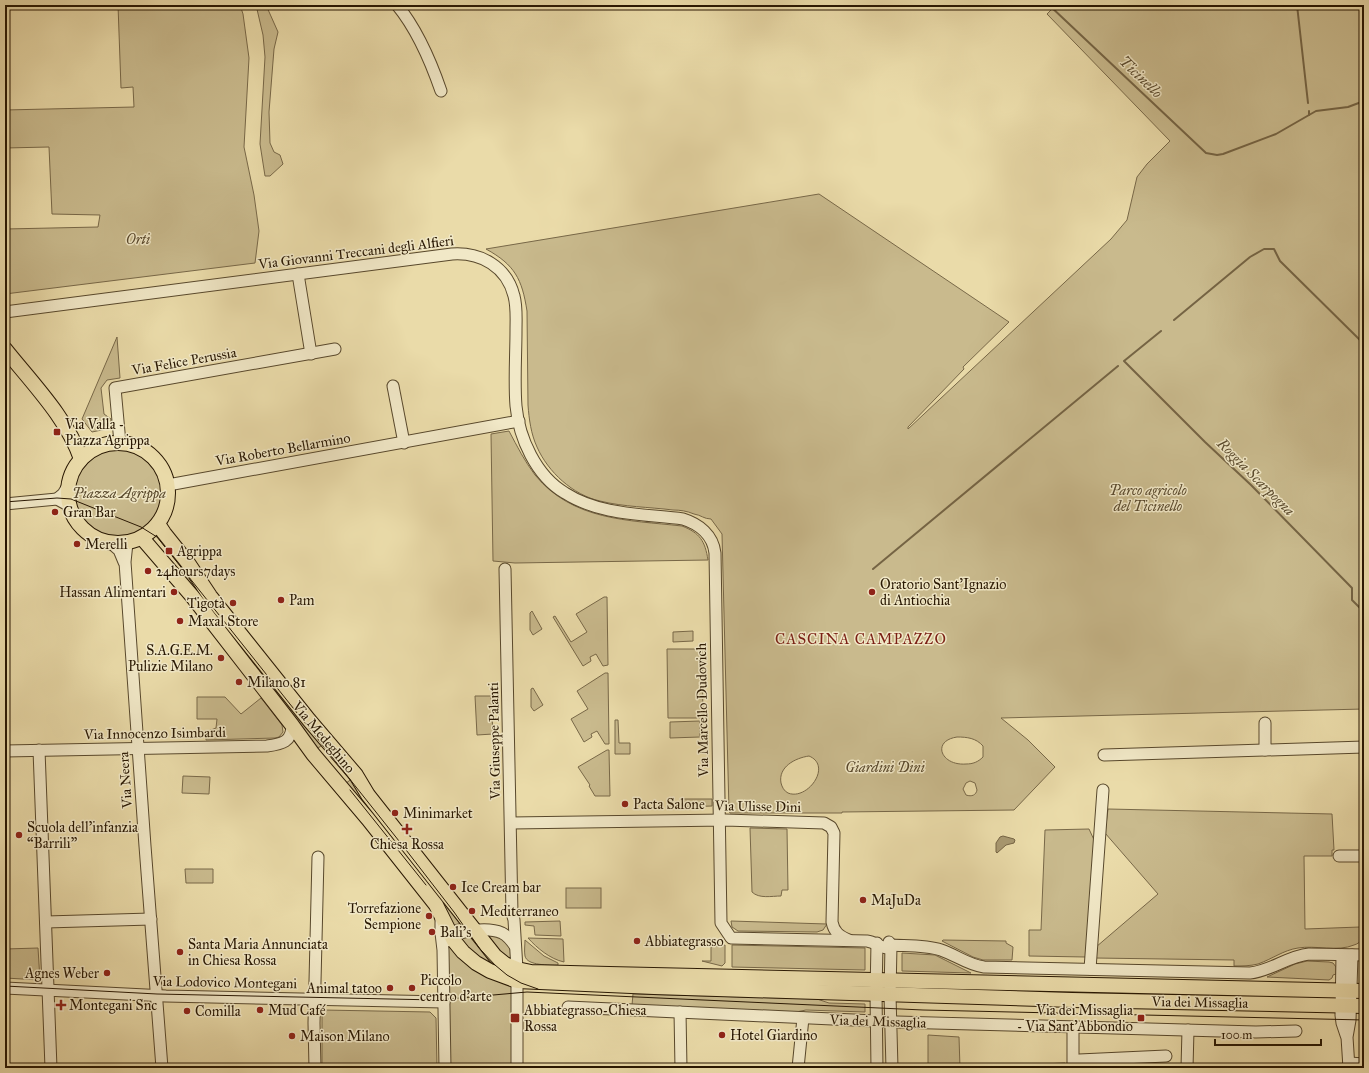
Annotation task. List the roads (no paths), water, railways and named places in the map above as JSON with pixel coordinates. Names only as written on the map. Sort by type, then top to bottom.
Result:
[{"type":"main road","points":[[5,349],[65,425],[84,442],[95,449]]},
{"type":"main road","points":[[65,425],[76,446],[81,460]]},
{"type":"main road","points":[[120,443],[138,446],[154,457],[164,472],[168,485],[168,497],[166,509],[153,530],[142,538],[127,543],[111,543],[100,540],[87,532],[76,520],[71,510],[68,497],[69,484],[73,471],[81,460],[104,444],[120,443]]},
{"type":"main road","name":"Via Medeghino","points":[[158,524],[188,563],[210,596],[309,720],[356,775],[368,795],[495,956],[517,975]]},
{"type":"main road","name":"Via Medeghino","points":[[142,538],[192,596],[313,754],[368,819],[436,905],[452,936],[463,952],[476,963],[490,971],[517,975]]},
{"type":"main road","name":"Via dei Missaglia","points":[[517,975],[531,972],[549,972],[883,988],[1072,1000],[1352,1005]]},
{"type":"main road","name":"Via dei Missaglia","points":[[883,988],[1352,991]]},
{"type":"street","points":[[397,5],[404,14],[432,66],[441,91]]},
{"type":"street","name":"Via Giovanni Treccani degli Alfieri","points":[[5,312],[461,254],[478,257],[494,266],[502,273],[512,290],[515,303],[516,406],[519,421],[529,450],[539,468],[552,483],[564,493],[581,502],[603,508],[683,519],[694,522],[704,530],[708,536],[714,546],[715,556]]},
{"type":"street","points":[[298,274],[310,354]]},
{"type":"street","name":"Via Giovanni Treccani degli Alfieri","points":[[5,304],[16,302],[37,307]]},
{"type":"street","name":"Via Felice Perussia","points":[[120,443],[116,388],[335,350]]},
{"type":"street","points":[[393,386],[404,443]]},
{"type":"street","name":"Via Roberto Bellarmino","points":[[168,485],[519,421]]},
{"type":"street","points":[[5,504],[57,499],[63,494],[69,484]]},
{"type":"street","points":[[57,499],[66,504],[71,510]]},
{"type":"street","name":"Via Neera","points":[[111,543],[119,550],[125,562]]},
{"type":"street","name":"Via Neera","points":[[127,543],[125,562],[158,996],[162,1068]]},
{"type":"street","name":"Via Marcello Dudovich","points":[[715,556],[721,923],[731,938],[810,940]]},
{"type":"street","name":"Via Giuseppe Palanti","points":[[505,569],[512,913],[514,920],[517,975],[517,1068]]},
{"type":"street","points":[[1265,723],[1265,750]]},
{"type":"street","name":"Via Innocenzo Isimbardi","points":[[5,751],[267,746],[277,745],[289,738],[292,732],[292,725]]},
{"type":"street","points":[[1104,755],[1364,747]]},
{"type":"street","points":[[39,750],[51,1068]]},
{"type":"street","points":[[1090,969],[1103,790]]},
{"type":"street","name":"Via Ulisse Dini","points":[[511,823],[719,820],[824,823],[829,825],[833,830],[834,837],[832,922]]},
{"type":"street","points":[[1339,856],[1364,856]]},
{"type":"street","points":[[315,1068],[314,1023],[316,999],[318,857]]},
{"type":"street","points":[[441,913],[445,1068]]},
{"type":"street","points":[[496,931],[506,924],[512,913]]},
{"type":"street","points":[[46,922],[151,919]]},
{"type":"street","points":[[810,940],[820,938],[826,934],[832,922]]},
{"type":"street","points":[[832,922],[837,934],[850,941]]},
{"type":"street","points":[[443,950],[447,941],[452,936],[462,932],[475,930],[496,931],[508,936],[515,946]]},
{"type":"street","points":[[810,940],[867,941],[877,943],[882,947],[887,948],[892,945],[936,948],[972,965],[984,967],[1250,973],[1264,970],[1300,955],[1353,955],[1364,947]]},
{"type":"street","points":[[877,943],[883,988],[890,1022],[892,1068]]},
{"type":"street","points":[[877,1068],[876,1021],[892,945]]},
{"type":"street","points":[[1353,955],[1352,1005],[1342,1023],[1347,1037],[1349,1066],[1364,1064]]},
{"type":"street","name":"Via Lodovico Montegani","points":[[5,988],[158,996],[444,1002]]},
{"type":"street","name":"Via dei Missaglia","points":[[568,1007],[890,1022],[1073,1028],[1296,1031]]},
{"type":"street","points":[[680,1012],[681,1068]]},
{"type":"street","points":[[798,1068],[803,1018]]},
{"type":"street","points":[[1073,1028],[1076,1064],[1166,1056]]},
{"type":"street","name":"Via dei Missaglia","points":[[1187,1068],[1188,1030]]},
{"type":"waterway","name":"Ticinello","points":[[1049,5],[1206,153],[1217,155],[1223,154],[1276,134],[1316,111],[1348,107],[1364,101]]},
{"type":"waterway","points":[[1297,5],[1308,103]]},
{"type":"waterway","points":[[1174,320],[1250,257],[1264,249],[1274,249],[1280,261],[1364,344]]},
{"type":"waterway","name":"Roggia Scarpogna","points":[[1161,331],[1124,361],[1205,442],[1251,485],[1352,588],[1352,600],[1364,612]]},
{"type":"waterway","points":[[873,569],[1118,366]]},
{"type":"tram line","points":[[5,502],[57,498],[71,499],[141,527],[157,537],[403,846],[454,912],[480,949],[507,975],[521,983],[538,989]]},
{"type":"tram line","points":[[350,790],[426,885]]},
{"type":"tram line","points":[[5,986],[157,994],[437,1000],[527,992],[923,1010],[1364,1020]]},
{"type":"place","name":"Via Valla - Piazza Agrippa","points":[[57,432]]},
{"type":"place","name":"Gran Bar","points":[[55,512]]},
{"type":"place","name":"Merelli","points":[[77,544]]},
{"type":"place","name":"Agrippa","points":[[169,551]]},
{"type":"place","name":"24hours7days","points":[[148,571]]},
{"type":"place","name":"Hassan Alimentari","points":[[174,592]]},
{"type":"place","name":"Oratorio Sant'Ignazio di Antiochia","points":[[872,592]]},
{"type":"place","name":"Pam","points":[[281,600]]},
{"type":"place","name":"Tigotà","points":[[233,603]]},
{"type":"place","name":"Maxal Store","points":[[180,621]]},
{"type":"place","name":"S.A.G.E.M. Pulizie Milano","points":[[221,658]]},
{"type":"place","name":"Milano 81","points":[[239,682]]},
{"type":"place","name":"Pacta Salone","points":[[625,804]]},
{"type":"place","name":"Minimarket","points":[[395,813]]},
{"type":"place","name":"Chiesa Rossa","points":[[407,829]]},
{"type":"place","name":"Scuola dell’infanzia “Barrili”","points":[[19,835]]},
{"type":"place","name":"Ice Cream bar","points":[[453,887]]},
{"type":"place","name":"MaJuDa","points":[[863,900]]},
{"type":"place","name":"Mediterraneo","points":[[472,911]]},
{"type":"place","name":"Torrefazione Sempione","points":[[429,916]]},
{"type":"place","name":"Bali's","points":[[432,932]]},
{"type":"place","name":"Abbiategrasso","points":[[637,941]]},
{"type":"place","name":"Santa Maria Annunciata in Chiesa Rossa","points":[[180,952]]},
{"type":"place","name":"Agnes Weber","points":[[107,973]]},
{"type":"place","name":"Animal tatoo","points":[[390,988]]},
{"type":"place","name":"Piccolo centro d'arte","points":[[412,988]]},
{"type":"place","name":"Montegani Snc","points":[[61,1005]]},
{"type":"place","name":"Mud Café","points":[[260,1010]]},
{"type":"place","name":"Comilla","points":[[187,1011]]},
{"type":"place","name":"Abbiategrasso-Chiesa Rossa","points":[[515,1018]]},
{"type":"place","name":"Via dei Missaglia - Via Sant'Abbondio","points":[[1141,1018]]},
{"type":"place","name":"Hotel Giardino","points":[[722,1035]]},
{"type":"place","name":"Maison Milano","points":[[292,1036]]},
{"type":"district","name":"CASCINA CAMPAZZO","points":[[861,639]]},
{"type":"park label","name":"Orti","points":[[138,239]]},
{"type":"park label","name":"Piazza Agrippa","points":[[119,493]]},
{"type":"park label","name":"Parco agricolo del Ticinello","points":[[1148,498]]},
{"type":"park label","name":"Giardini Dini","points":[[885,767]]}]
